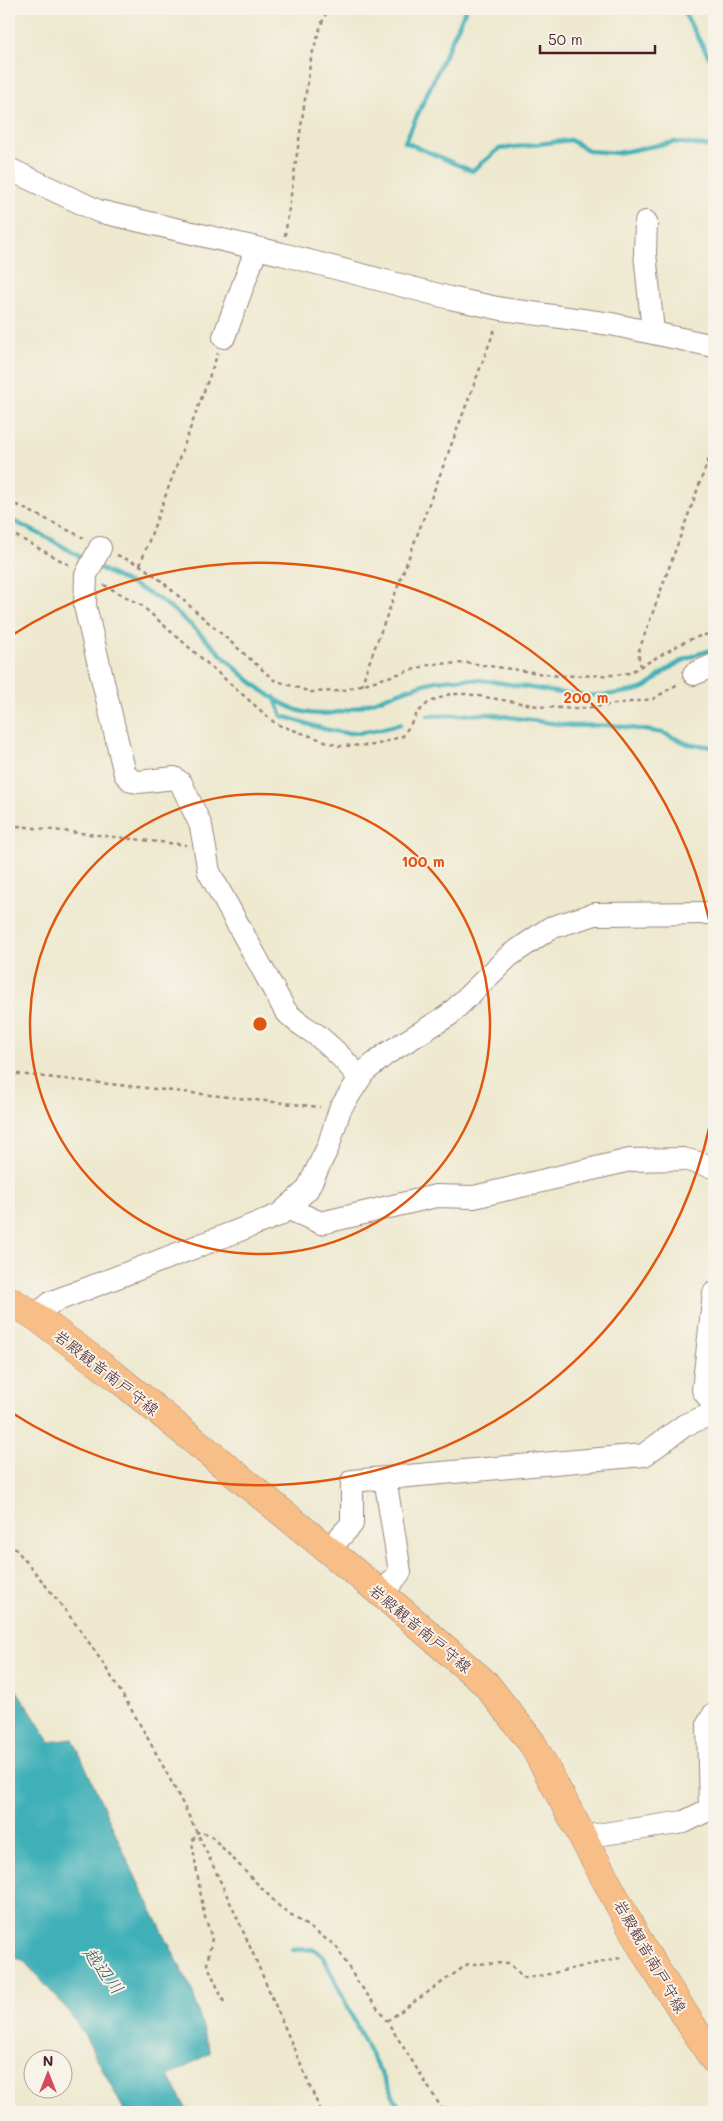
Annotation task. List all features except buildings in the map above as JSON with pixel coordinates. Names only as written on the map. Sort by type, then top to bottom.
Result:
[{"type":"main road","name":"岩殿観音南戸守線","points":[[9,1300],[35,1316],[114,1375],[382,1594],[486,1684],[532,1743],[644,1950],[714,2060]]},
{"type":"street","points":[[9,169],[98,211],[256,250],[282,254],[450,298],[502,309],[653,332],[714,346]]},
{"type":"street","points":[[646,222],[645,253],[653,332]]},
{"type":"street","points":[[224,337],[256,250]]},
{"type":"street","points":[[92,565],[84,587],[87,618],[125,774],[132,781],[138,782],[174,778],[179,780],[202,826],[209,872],[285,1010],[292,1019],[317,1035],[342,1057],[359,1078]]},
{"type":"street","points":[[35,1316],[52,1302],[279,1215],[306,1190],[328,1147],[340,1109],[359,1078],[381,1058],[449,1016],[509,956],[550,928],[595,914],[714,913]]},
{"type":"street","points":[[287,1208],[322,1223],[436,1196],[474,1197],[630,1160],[683,1159],[714,1167]]},
{"type":"street","points":[[714,1293],[703,1390],[714,1406]]},
{"type":"street","points":[[328,1550],[352,1524],[352,1481],[644,1454],[685,1425],[714,1413]]},
{"type":"street","points":[[382,1594],[400,1572],[385,1478]]},
{"type":"street","points":[[583,1837],[684,1822],[710,1810],[708,1724],[714,1714]]},
{"type":"path","points":[[282,254],[311,58],[328,9]]},
{"type":"path","points":[[362,686],[502,309]]},
{"type":"path","points":[[140,565],[224,337]]},
{"type":"path","points":[[642,667],[638,653],[714,444]]},
{"type":"path","points":[[9,501],[53,521],[92,565],[141,605],[276,724],[339,746],[376,745],[403,736],[428,703],[450,694],[467,694],[544,707],[587,708],[653,699],[704,669]]},
{"type":"path","points":[[9,532],[92,565],[140,565],[158,578],[274,680],[311,692],[341,691],[432,664],[469,662],[559,676],[600,676],[629,673],[686,641],[714,634]]},
{"type":"path","points":[[9,825],[205,847]]},
{"type":"path","points":[[9,1073],[340,1109]]},
{"type":"path","points":[[9,1541],[56,1599],[108,1671],[197,1832],[228,1896],[321,2112]]},
{"type":"path","points":[[197,1832],[192,1842],[204,1914],[212,1938],[208,1964],[224,2002]]},
{"type":"path","points":[[197,1832],[209,1834],[280,1907],[336,1946],[355,1978],[387,2021],[445,2112]]},
{"type":"path","points":[[387,2021],[468,1964],[509,1962],[524,1978],[631,1956],[644,1950]]},
{"type":"water","name":"越辺川","points":[[9,1678],[50,1742],[73,1739],[133,1872],[193,1993],[210,2053],[169,2076],[188,2112],[125,2112],[86,2038],[66,2008],[23,1960],[9,1957]]},
{"type":"waterway","points":[[466,9],[405,142],[472,171],[499,149],[570,140],[590,151],[617,153],[675,142],[714,147]]},
{"type":"waterway","points":[[682,9],[714,66]]},
{"type":"waterway","points":[[9,519],[52,540],[87,561]]},
{"type":"waterway","points":[[98,567],[167,605],[257,687],[292,708],[309,713],[327,714],[346,711],[420,685],[460,679],[505,683],[573,694],[597,695],[630,692],[646,687],[660,675],[686,659],[714,650]]},
{"type":"waterway","points":[[274,697],[282,716],[330,730],[360,733],[400,724]]},
{"type":"waterway","points":[[428,716],[488,714],[572,726],[612,725],[663,733],[688,744],[714,747]]},
{"type":"waterway","points":[[292,1950],[314,1949],[323,1956],[368,2049],[402,2112]]}]
